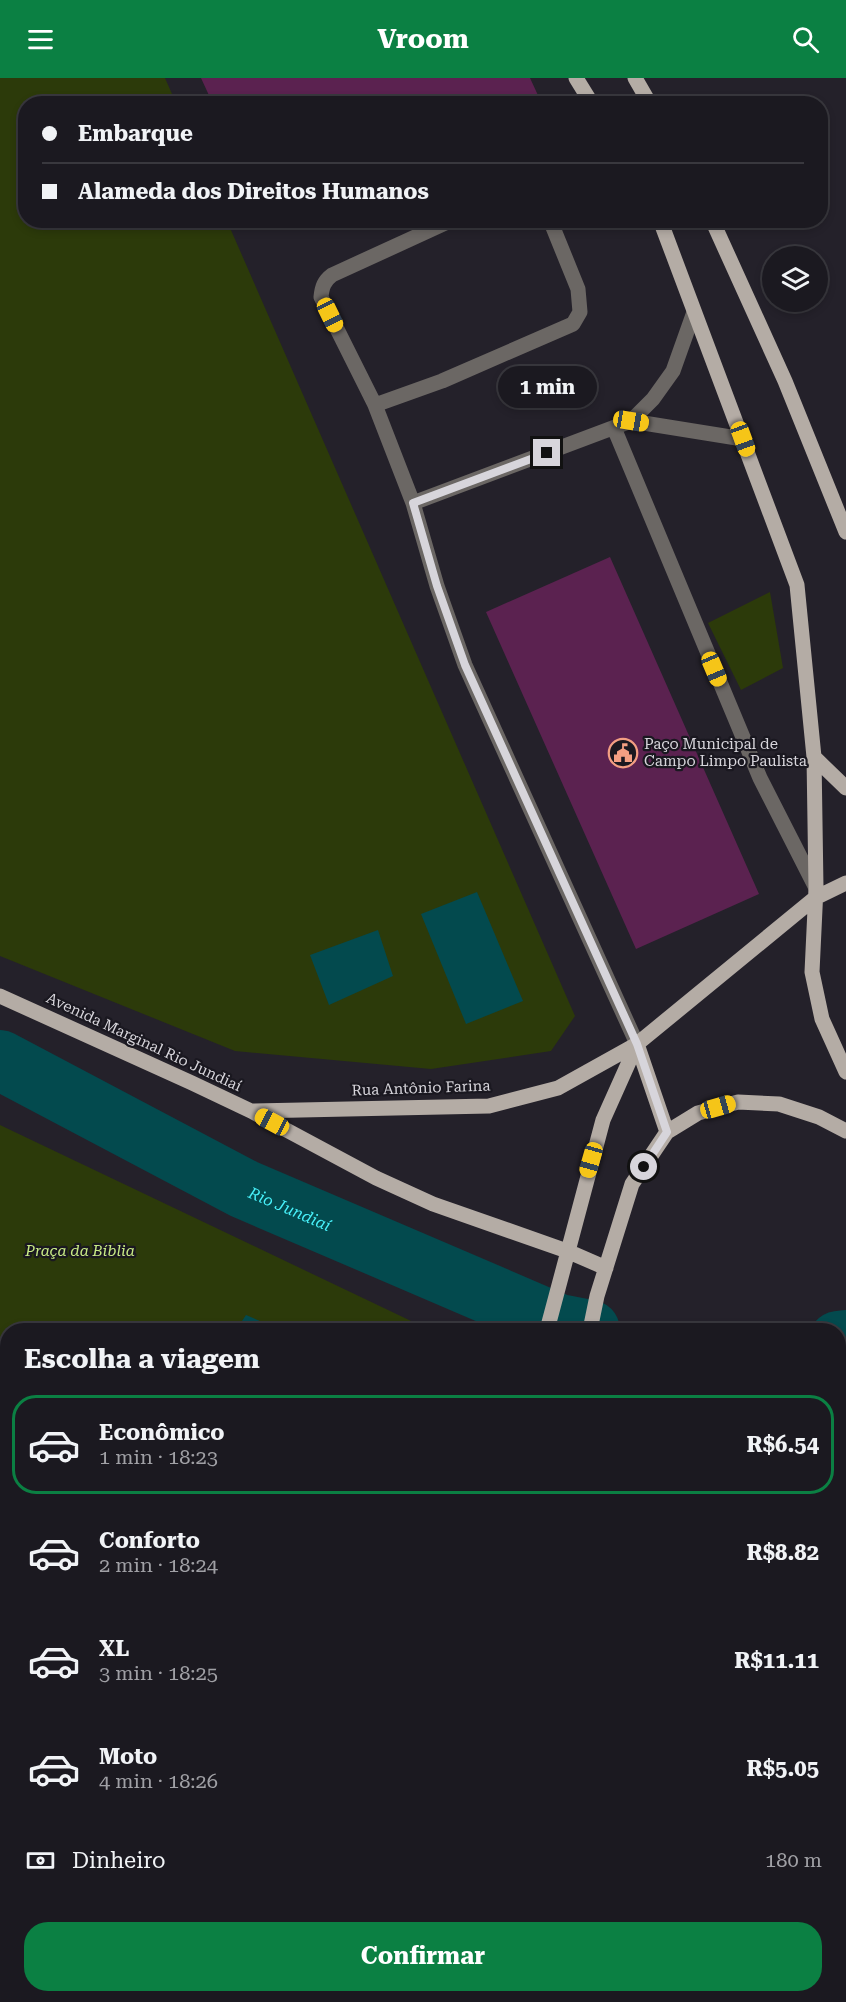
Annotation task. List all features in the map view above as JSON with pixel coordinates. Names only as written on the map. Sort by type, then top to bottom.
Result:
[{"type":"main road","points":[[576,78],[587,96]]},
{"type":"main road","points":[[635,78],[645,96]]},
{"type":"main road","points":[[663,228],[797,585],[814,757],[816,893],[812,972],[822,1019],[846,1072]]},
{"type":"main road","points":[[716,228],[785,381],[846,532]]},
{"type":"main road","points":[[814,757],[846,788]]},
{"type":"main road","name":"Rua Antônio Farina","points":[[251,1111],[489,1106],[558,1088],[637,1044],[816,893],[846,883]]},
{"type":"main road","name":"Avenida Marginal Rio Jundiaí","points":[[0,996],[251,1111],[376,1178],[433,1204],[566,1257],[606,1268]]},
{"type":"main road","points":[[637,1044],[667,1132]]},
{"type":"main road","points":[[549,1323],[603,1120],[637,1044]]},
{"type":"main road","points":[[591,1323],[597,1296],[632,1184],[667,1132],[698,1113],[738,1102],[780,1104],[819,1117],[846,1131]]},
{"type":"lane","points":[[435,228],[332,275],[326,280],[321,297],[375,405],[413,503],[437,586],[465,665],[637,1044]]},
{"type":"lane","points":[[375,405],[442,381],[573,324],[580,312],[578,289],[553,228]]},
{"type":"lane","points":[[413,503],[631,421],[653,399],[674,371],[694,312]]},
{"type":"lane","points":[[631,421],[743,439]]},
{"type":"lane","points":[[614,428],[760,778],[816,893]]},
{"type":"green space","points":[[0,78],[165,78],[173,96],[18,96],[18,228],[230,228],[575,1016],[551,1051],[431,1069],[235,1051],[0,956]]},
{"type":"green space","points":[[770,592],[783,668],[741,690],[708,623]]},
{"type":"green space","name":"Praça da Bíblia","points":[[0,1125],[415,1323],[0,1323]]},
{"type":"water","points":[[477,892],[523,1001],[466,1024],[421,914]]},
{"type":"water","points":[[378,930],[393,976],[329,1005],[310,955]]},
{"type":"water","points":[[246,1315],[265,1323],[241,1323]]},
{"type":"building","points":[[201,78],[530,78],[538,96],[209,96]]},
{"type":"building","name":"Paço Municipal de Campo Limpo Paulista","points":[[610,557],[759,894],[636,949],[486,612]]},
{"type":"waterway","name":"Rio Jundiaí","points":[[0,1060],[244,1189],[557,1323]]},
{"type":"place","name":"Paço Municipal de Campo Limpo Paulista","points":[[623,753]]},
{"type":"route","points":[[547,453],[413,503],[437,586],[465,665],[637,1044],[667,1132],[644,1167]]}]
